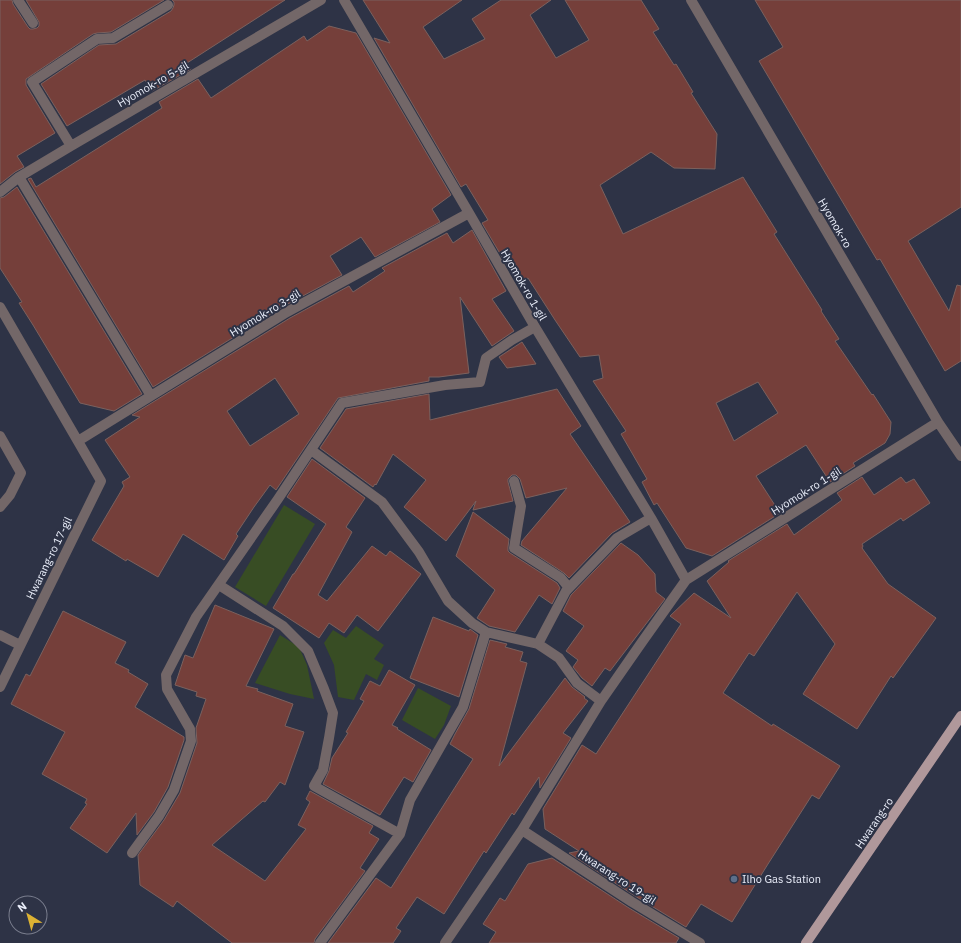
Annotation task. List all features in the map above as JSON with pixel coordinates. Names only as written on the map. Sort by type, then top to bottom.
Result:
[{"type":"main road","name":"Hwarang-ro","points":[[806,943],[961,716]]},
{"type":"street","points":[[18,0],[33,23]]},
{"type":"street","name":"Hyomok-ro 5-gil","points":[[0,192],[20,177],[71,146],[321,0]]},
{"type":"street","name":"Hyomok-ro 1-gil","points":[[344,0],[534,327],[651,518],[686,580]]},
{"type":"street","name":"Hyomok-ro","points":[[691,0],[938,422],[961,456]]},
{"type":"street","points":[[71,146],[32,82],[96,39],[113,38],[168,5]]},
{"type":"street","points":[[20,177],[151,396]]},
{"type":"street","name":"Hyomok-ro 3-gil","points":[[78,441],[287,312],[469,213]]},
{"type":"street","points":[[0,307],[78,441]]},
{"type":"street","points":[[132,854],[159,816],[174,790],[191,741],[190,729],[167,689],[166,675],[196,617],[278,499],[342,403],[445,385],[480,382],[486,358],[534,327]]},
{"type":"street","name":"Hyomok-ro 1-gil","points":[[601,701],[686,580],[938,422]]},
{"type":"street","points":[[0,436],[21,473],[10,495],[0,507]]},
{"type":"street","name":"Hwarang-ro 17-gil","points":[[0,687],[100,481],[78,441]]},
{"type":"street","points":[[311,450],[382,502],[419,552],[448,601],[472,623],[486,632],[538,644],[559,658],[577,683],[601,701],[522,830],[445,943]]},
{"type":"street","points":[[514,481],[521,506],[514,548],[560,578],[569,588]]},
{"type":"street","points":[[538,644],[566,591],[618,538],[651,518]]},
{"type":"street","points":[[219,585],[282,626],[308,651],[333,713],[323,770],[314,786],[400,834]]},
{"type":"street","points":[[320,943],[400,834],[410,800],[463,707],[486,632]]},
{"type":"street","points":[[0,635],[20,645]]},
{"type":"street","name":"Hwarang-ro 19-gil","points":[[522,830],[632,902],[700,943]]},
{"type":"green space","points":[[284,505],[315,524],[266,606],[235,587]]},
{"type":"green space","points":[[356,626],[384,645],[374,659],[384,665],[377,680],[366,674],[354,700],[338,697],[334,665],[324,643],[333,630],[346,638]]},
{"type":"green space","points":[[280,635],[299,647],[307,665],[314,699],[290,694],[255,683]]},
{"type":"green space","points":[[418,688],[451,706],[444,725],[435,739],[402,720]]},
{"type":"building","points":[[0,0],[12,0],[28,27],[33,29],[39,26],[39,22],[26,0],[164,0],[111,32],[93,34],[26,79],[26,85],[55,133],[17,156],[24,167],[0,184]]},
{"type":"building","points":[[172,0],[285,0],[187,63],[191,69],[152,91],[145,80],[67,126],[41,84],[99,45],[116,44],[171,11],[174,5]]},
{"type":"building","points":[[363,0],[462,0],[423,27],[444,59],[485,39],[472,19],[501,0],[551,0],[530,15],[556,58],[589,40],[565,0],[641,0],[659,29],[653,32],[674,65],[676,64],[693,92],[691,93],[717,134],[715,169],[674,168],[651,152],[600,185],[623,234],[743,177],[777,232],[774,234],[839,339],[835,341],[891,422],[890,434],[885,443],[853,463],[855,466],[830,482],[806,445],[756,476],[780,513],[712,556],[686,548],[657,503],[654,505],[642,482],[647,479],[621,434],[626,431],[593,381],[603,378],[599,355],[580,357],[528,278],[518,284],[482,223],[488,220],[466,184],[461,187],[374,38],[390,43]],"holes":[[[758,382],[778,413],[734,441],[716,403]]]},
{"type":"building","points":[[755,0],[961,0],[961,207],[908,241],[949,311],[957,285],[961,286],[961,361],[945,371],[880,259],[877,260],[759,61],[783,47]]},
{"type":"building","points":[[329,26],[356,33],[451,195],[432,209],[440,222],[375,257],[361,237],[330,256],[342,275],[284,306],[153,387],[28,179],[31,178],[36,187],[162,108],[159,102],[198,79],[211,98],[304,36],[307,41]]},
{"type":"building","points":[[17,187],[142,394],[114,411],[80,403],[19,303],[22,302],[0,268],[0,198],[4,197]]},
{"type":"building","points":[[472,230],[506,291],[492,299],[514,331],[492,346],[460,297],[469,373],[429,377],[429,381],[338,398],[276,490],[270,485],[254,507],[236,534],[238,536],[224,560],[183,534],[158,577],[127,559],[126,561],[92,540],[124,486],[122,482],[130,477],[105,440],[140,417],[132,415],[290,318],[349,286],[353,292],[385,271],[382,268],[447,233],[453,243]],"holes":[[[275,378],[299,414],[250,446],[227,411]]]},
{"type":"building","points":[[522,342],[536,364],[507,368],[499,357]]},
{"type":"building","points":[[557,389],[581,426],[570,434],[630,522],[612,533],[569,578],[564,573],[521,545],[522,541],[567,488],[526,498],[520,479],[516,475],[512,475],[508,479],[508,482],[513,501],[473,510],[476,501],[446,541],[404,507],[426,480],[393,454],[376,485],[375,484],[373,487],[320,448],[346,409],[429,394],[430,420]]},
{"type":"building","points":[[312,459],[365,498],[346,527],[352,532],[318,595],[327,601],[372,546],[386,556],[390,551],[421,574],[378,631],[357,615],[344,633],[329,623],[319,638],[273,608],[293,574],[326,524],[287,497]]},
{"type":"building","points":[[862,477],[874,495],[901,477],[906,483],[914,479],[930,503],[903,521],[901,518],[862,544],[862,548],[888,584],[936,618],[893,678],[891,676],[857,729],[803,694],[835,644],[797,592],[754,656],[749,653],[723,693],[772,726],[773,724],[840,766],[819,799],[812,795],[732,922],[701,904],[686,927],[569,853],[579,851],[545,829],[543,809],[582,745],[596,754],[681,624],[670,616],[694,593],[731,618],[707,581],[729,562],[728,561],[787,524],[794,535],[842,500],[837,493]]},
{"type":"building","points":[[473,512],[509,539],[508,551],[510,553],[557,583],[560,588],[552,604],[539,595],[515,632],[489,626],[477,618],[495,590],[456,556]]},
{"type":"building","points":[[621,543],[638,555],[655,574],[656,592],[665,599],[610,671],[605,668],[592,686],[582,678],[573,667],[578,660],[566,651],[584,626],[563,611],[571,595]]},
{"type":"building","points":[[215,605],[274,629],[246,686],[258,689],[257,691],[293,704],[285,726],[304,732],[285,785],[280,782],[265,802],[263,801],[212,845],[265,881],[306,829],[298,825],[310,802],[306,799],[310,791],[373,826],[369,833],[379,839],[360,868],[365,871],[315,939],[314,943],[232,943],[177,901],[173,907],[140,885],[138,855],[164,820],[180,793],[197,743],[196,728],[206,699],[196,696],[197,692],[175,685],[185,655],[193,658]]},
{"type":"building","points":[[63,611],[126,642],[115,663],[129,670],[128,672],[148,684],[135,707],[184,737],[168,787],[154,812],[137,835],[136,813],[107,853],[70,828],[87,804],[85,803],[87,799],[42,774],[65,732],[11,704],[26,674],[30,676]]},
{"type":"building","points":[[433,617],[469,631],[470,629],[478,635],[459,697],[410,678]]},
{"type":"building","points":[[490,640],[507,644],[505,647],[523,652],[520,661],[527,663],[499,766],[565,678],[572,687],[588,701],[563,733],[571,738],[540,788],[539,777],[514,815],[512,813],[486,853],[484,851],[444,914],[417,897],[396,928],[401,931],[393,943],[328,943],[376,878],[391,888],[473,759],[450,744],[469,709]]},
{"type":"building","points":[[389,670],[415,685],[392,725],[431,750],[413,782],[404,777],[380,815],[323,784],[329,771],[332,758],[348,733],[346,732],[364,701],[360,699],[370,681],[380,686]]},
{"type":"building","points":[[552,858],[629,908],[679,938],[676,943],[489,943],[496,932],[483,924],[500,898],[505,901],[528,864]]},
{"type":"place","name":"Ilho Gas Station","points":[[734,879]]}]
